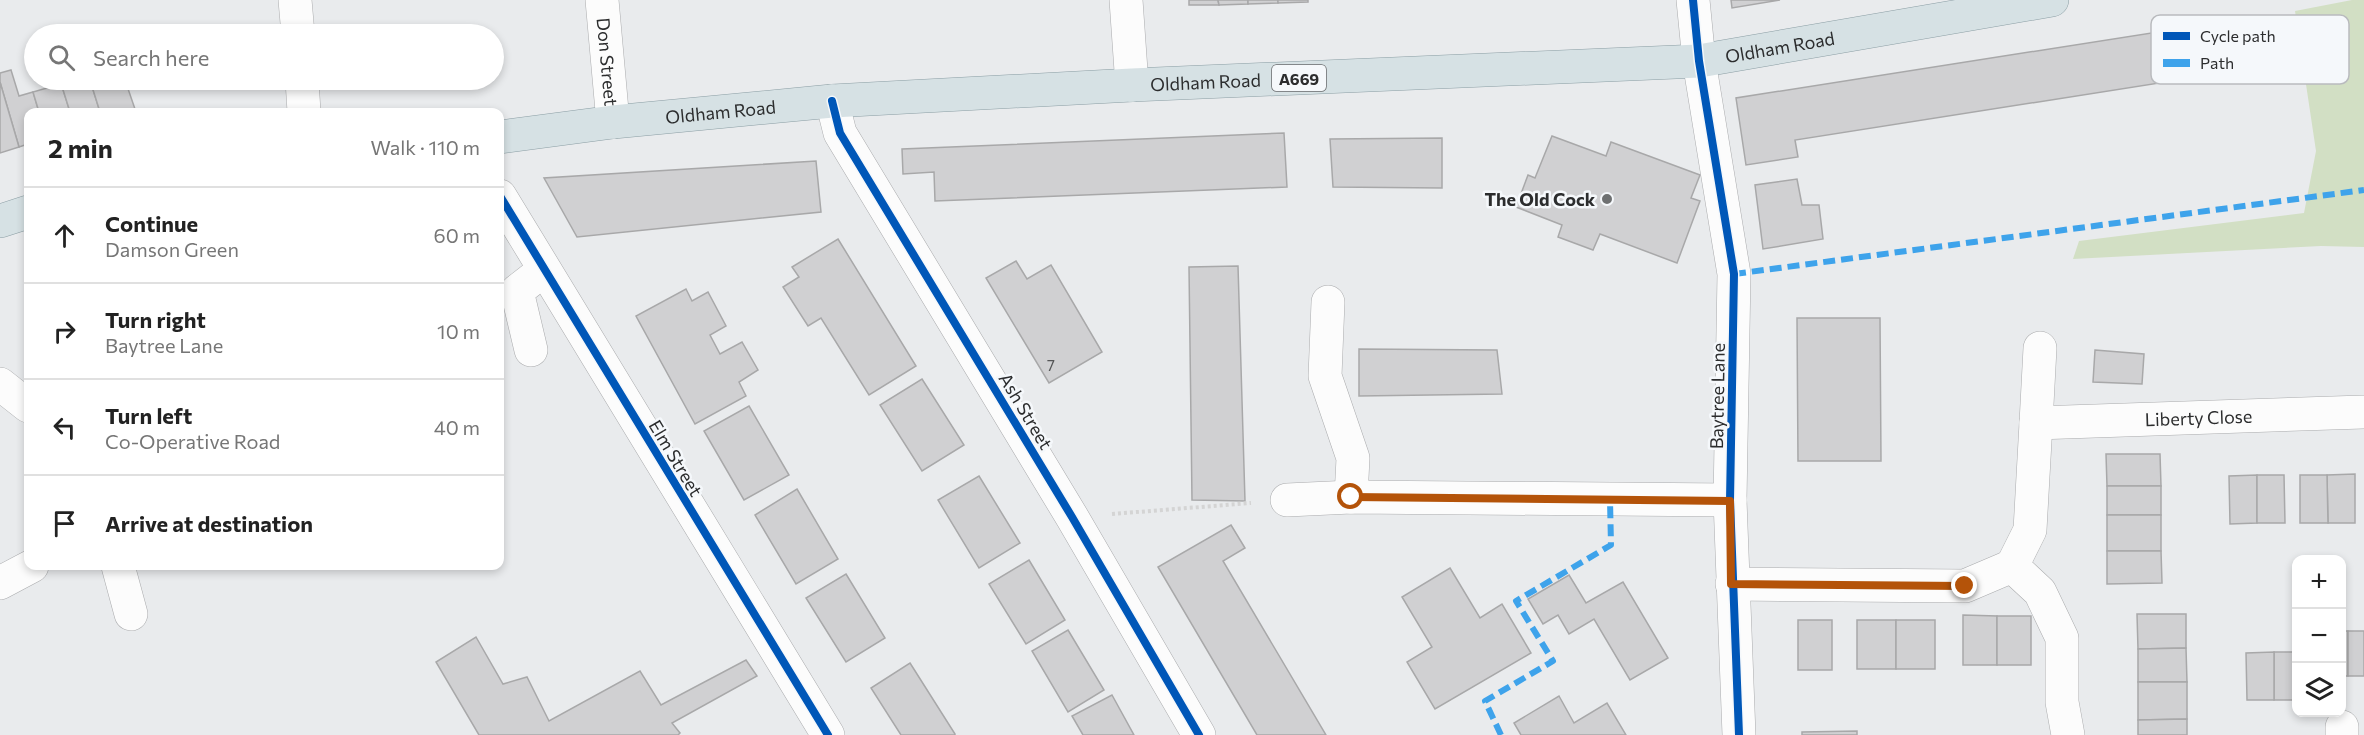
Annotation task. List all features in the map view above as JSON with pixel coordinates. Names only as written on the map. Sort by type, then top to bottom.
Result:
[{"type":"main road","name":"Oldham Road","points":[[504,136],[613,122],[832,101],[1132,84],[1699,61],[2052,0]]},
{"type":"main road","points":[[0,221],[24,213]]},
{"type":"street","points":[[296,0],[297,24]]},
{"type":"street","name":"Don Street","points":[[602,0],[613,122]]},
{"type":"street","points":[[1126,0],[1132,84]]},
{"type":"street","name":"Baytree Lane","points":[[1693,0],[1699,61],[1734,274],[1730,501],[1731,584],[1739,735]]},
{"type":"street","points":[[303,90],[304,108]]},
{"type":"street","name":"Ash Street","points":[[832,101],[840,133],[1072,517],[1199,735]]},
{"type":"street","name":"Elm Street","points":[[504,203],[828,735]]},
{"type":"street","points":[[531,350],[517,291],[544,270]]},
{"type":"street","points":[[1328,302],[1325,376],[1353,458],[1351,497]]},
{"type":"street","points":[[1731,584],[1965,586],[2012,566],[2030,530],[2040,348]]},
{"type":"street","points":[[0,384],[24,403]]},
{"type":"street","name":"Liberty Close","points":[[2036,423],[2363,412]]},
{"type":"street","points":[[1287,500],[1351,497],[1730,501]]},
{"type":"street","points":[[2012,566],[2040,592],[2062,638],[2062,702],[2068,735]]},
{"type":"street","points":[[0,583],[24,570]]},
{"type":"street","points":[[119,570],[131,614]]},
{"type":"path","points":[[1072,517],[1287,500]]},
{"type":"green space","points":[[2352,0],[2364,0],[2364,247],[2321,246],[2073,259],[2079,241],[2304,213],[2316,151],[2306,84],[2349,84],[2349,15],[2296,15],[2295,11]]},
{"type":"building","points":[[1189,0],[1218,0],[1219,5],[1189,5]]},
{"type":"building","points":[[1218,0],[1248,0],[1248,4],[1219,5]]},
{"type":"building","points":[[1248,0],[1278,0],[1278,3],[1248,4]]},
{"type":"building","points":[[1278,0],[1308,0],[1308,2],[1278,3]]},
{"type":"building","points":[[1731,0],[1780,0],[1732,8]]},
{"type":"building","points":[[2151,33],[2153,84],[1795,140],[1798,157],[1746,165],[1736,98]]},
{"type":"building","points":[[11,70],[19,96],[33,92],[38,108],[24,108],[24,145],[19,147],[0,82],[0,73]]},
{"type":"building","points":[[0,82],[19,147],[0,153]]},
{"type":"building","points":[[63,90],[69,108],[38,108],[33,92]]},
{"type":"building","points":[[63,90],[93,90],[99,108],[69,108]]},
{"type":"building","points":[[93,90],[128,90],[135,108],[99,108]]},
{"type":"building","points":[[1284,133],[1287,187],[935,201],[934,172],[903,174],[902,149]]},
{"type":"building","name":"The Old Cock","points":[[1552,136],[1606,156],[1611,142],[1700,175],[1691,198],[1700,201],[1677,263],[1600,234],[1593,250],[1558,237],[1562,225],[1516,207],[1528,175],[1535,178]]},
{"type":"building","points":[[1442,138],[1442,188],[1333,187],[1330,139]]},
{"type":"building","points":[[816,161],[821,212],[577,237],[544,178]]},
{"type":"building","points":[[1797,179],[1802,205],[1819,205],[1823,239],[1763,249],[1755,185]]},
{"type":"building","points":[[838,239],[916,366],[869,395],[821,318],[808,326],[783,287],[799,277],[792,267]]},
{"type":"building","points":[[1016,261],[1027,279],[1051,265],[1102,352],[1049,383],[986,278]]},
{"type":"building","points":[[1238,266],[1245,501],[1192,500],[1189,267]]},
{"type":"building","points":[[686,289],[692,301],[708,292],[726,326],[710,335],[720,354],[742,342],[758,370],[739,382],[746,396],[695,424],[636,316]]},
{"type":"building","points":[[1797,318],[1880,318],[1881,461],[1798,461]]},
{"type":"building","points":[[1359,349],[1497,350],[1502,394],[1359,396]]},
{"type":"building","points":[[2095,350],[2144,354],[2142,384],[2093,382]]},
{"type":"building","points":[[922,379],[964,445],[922,471],[880,405]]},
{"type":"building","points":[[749,406],[789,475],[744,500],[704,431]]},
{"type":"building","points":[[2106,454],[2160,454],[2161,486],[2107,486]]},
{"type":"building","points":[[2355,474],[2355,523],[2328,523],[2327,475]]},
{"type":"building","points":[[2257,475],[2257,523],[2230,524],[2229,476]]},
{"type":"building","points":[[2257,475],[2284,475],[2285,523],[2257,523]]},
{"type":"building","points":[[2300,475],[2327,475],[2328,523],[2300,523]]},
{"type":"building","points":[[979,476],[1020,543],[979,568],[938,500]]},
{"type":"building","points":[[2107,486],[2161,486],[2161,515],[2107,515]]},
{"type":"building","points":[[797,489],[838,559],[796,584],[755,515]]},
{"type":"building","points":[[2107,515],[2161,515],[2161,551],[2107,551]]},
{"type":"building","points":[[1231,525],[1245,548],[1223,561],[1326,735],[1257,735],[1158,567]]},
{"type":"building","points":[[2107,551],[2161,551],[2162,583],[2107,584]]},
{"type":"building","points":[[1029,560],[1065,620],[1026,644],[989,584]]},
{"type":"building","points":[[1450,568],[1480,618],[1502,604],[1531,653],[1435,709],[1407,662],[1432,647],[1402,597]]},
{"type":"building","points":[[846,574],[885,638],[846,662],[806,598]]},
{"type":"building","points":[[1569,575],[1586,603],[1623,582],[1668,658],[1630,680],[1594,619],[1569,634],[1558,615],[1543,624],[1528,599]]},
{"type":"building","points":[[2137,614],[2186,614],[2186,648],[2138,649]]},
{"type":"building","points":[[1963,615],[1997,616],[1997,665],[1963,665]]},
{"type":"building","points":[[1997,616],[2031,616],[2031,665],[1997,665]]},
{"type":"building","points":[[1798,620],[1832,620],[1832,670],[1798,670]]},
{"type":"building","points":[[1857,620],[1896,620],[1896,669],[1857,669]]},
{"type":"building","points":[[1896,620],[1935,620],[1935,669],[1896,669]]},
{"type":"building","points":[[1068,630],[1104,690],[1068,712],[1032,651]]},
{"type":"building","points":[[2346,631],[2348,631],[2348,676],[2346,676]]},
{"type":"building","points":[[2348,631],[2364,631],[2364,676],[2348,676]]},
{"type":"building","points":[[476,637],[503,684],[527,677],[549,721],[640,671],[661,705],[746,660],[757,676],[672,723],[680,733],[678,735],[479,735],[436,662]]},
{"type":"building","points":[[2186,648],[2187,682],[2138,682],[2138,649]]},
{"type":"building","points":[[2274,652],[2292,652],[2292,700],[2274,700]]},
{"type":"building","points":[[2274,652],[2274,700],[2247,700],[2246,653]]},
{"type":"building","points":[[910,663],[955,735],[901,735],[871,688]]},
{"type":"building","points":[[2138,682],[2187,682],[2187,719],[2138,720]]},
{"type":"building","points":[[1112,695],[1134,735],[1083,735],[1072,716]]},
{"type":"building","points":[[1559,696],[1574,723],[1607,703],[1626,735],[1521,735],[1514,723]]},
{"type":"building","points":[[2187,719],[2187,735],[2138,735],[2138,720]]},
{"type":"building","points":[[1857,731],[1857,735],[1802,735],[1802,732]]},
{"type":"marked path","points":[[1734,274],[2364,190]]},
{"type":"marked path","points":[[1501,735],[1485,701],[1553,661],[1516,601],[1611,545],[1610,500]]},
{"type":"cycle path","points":[[1693,0],[1699,61],[1734,274],[1730,500],[1739,735]]},
{"type":"cycle path","points":[[832,101],[840,133],[1072,517],[1199,735]]},
{"type":"cycle path","points":[[504,203],[828,735]]},
{"type":"place","name":"The Old Cock","points":[[1607,199]]},
{"type":"route","points":[[1351,497],[1730,501],[1731,584],[1965,586]]}]
